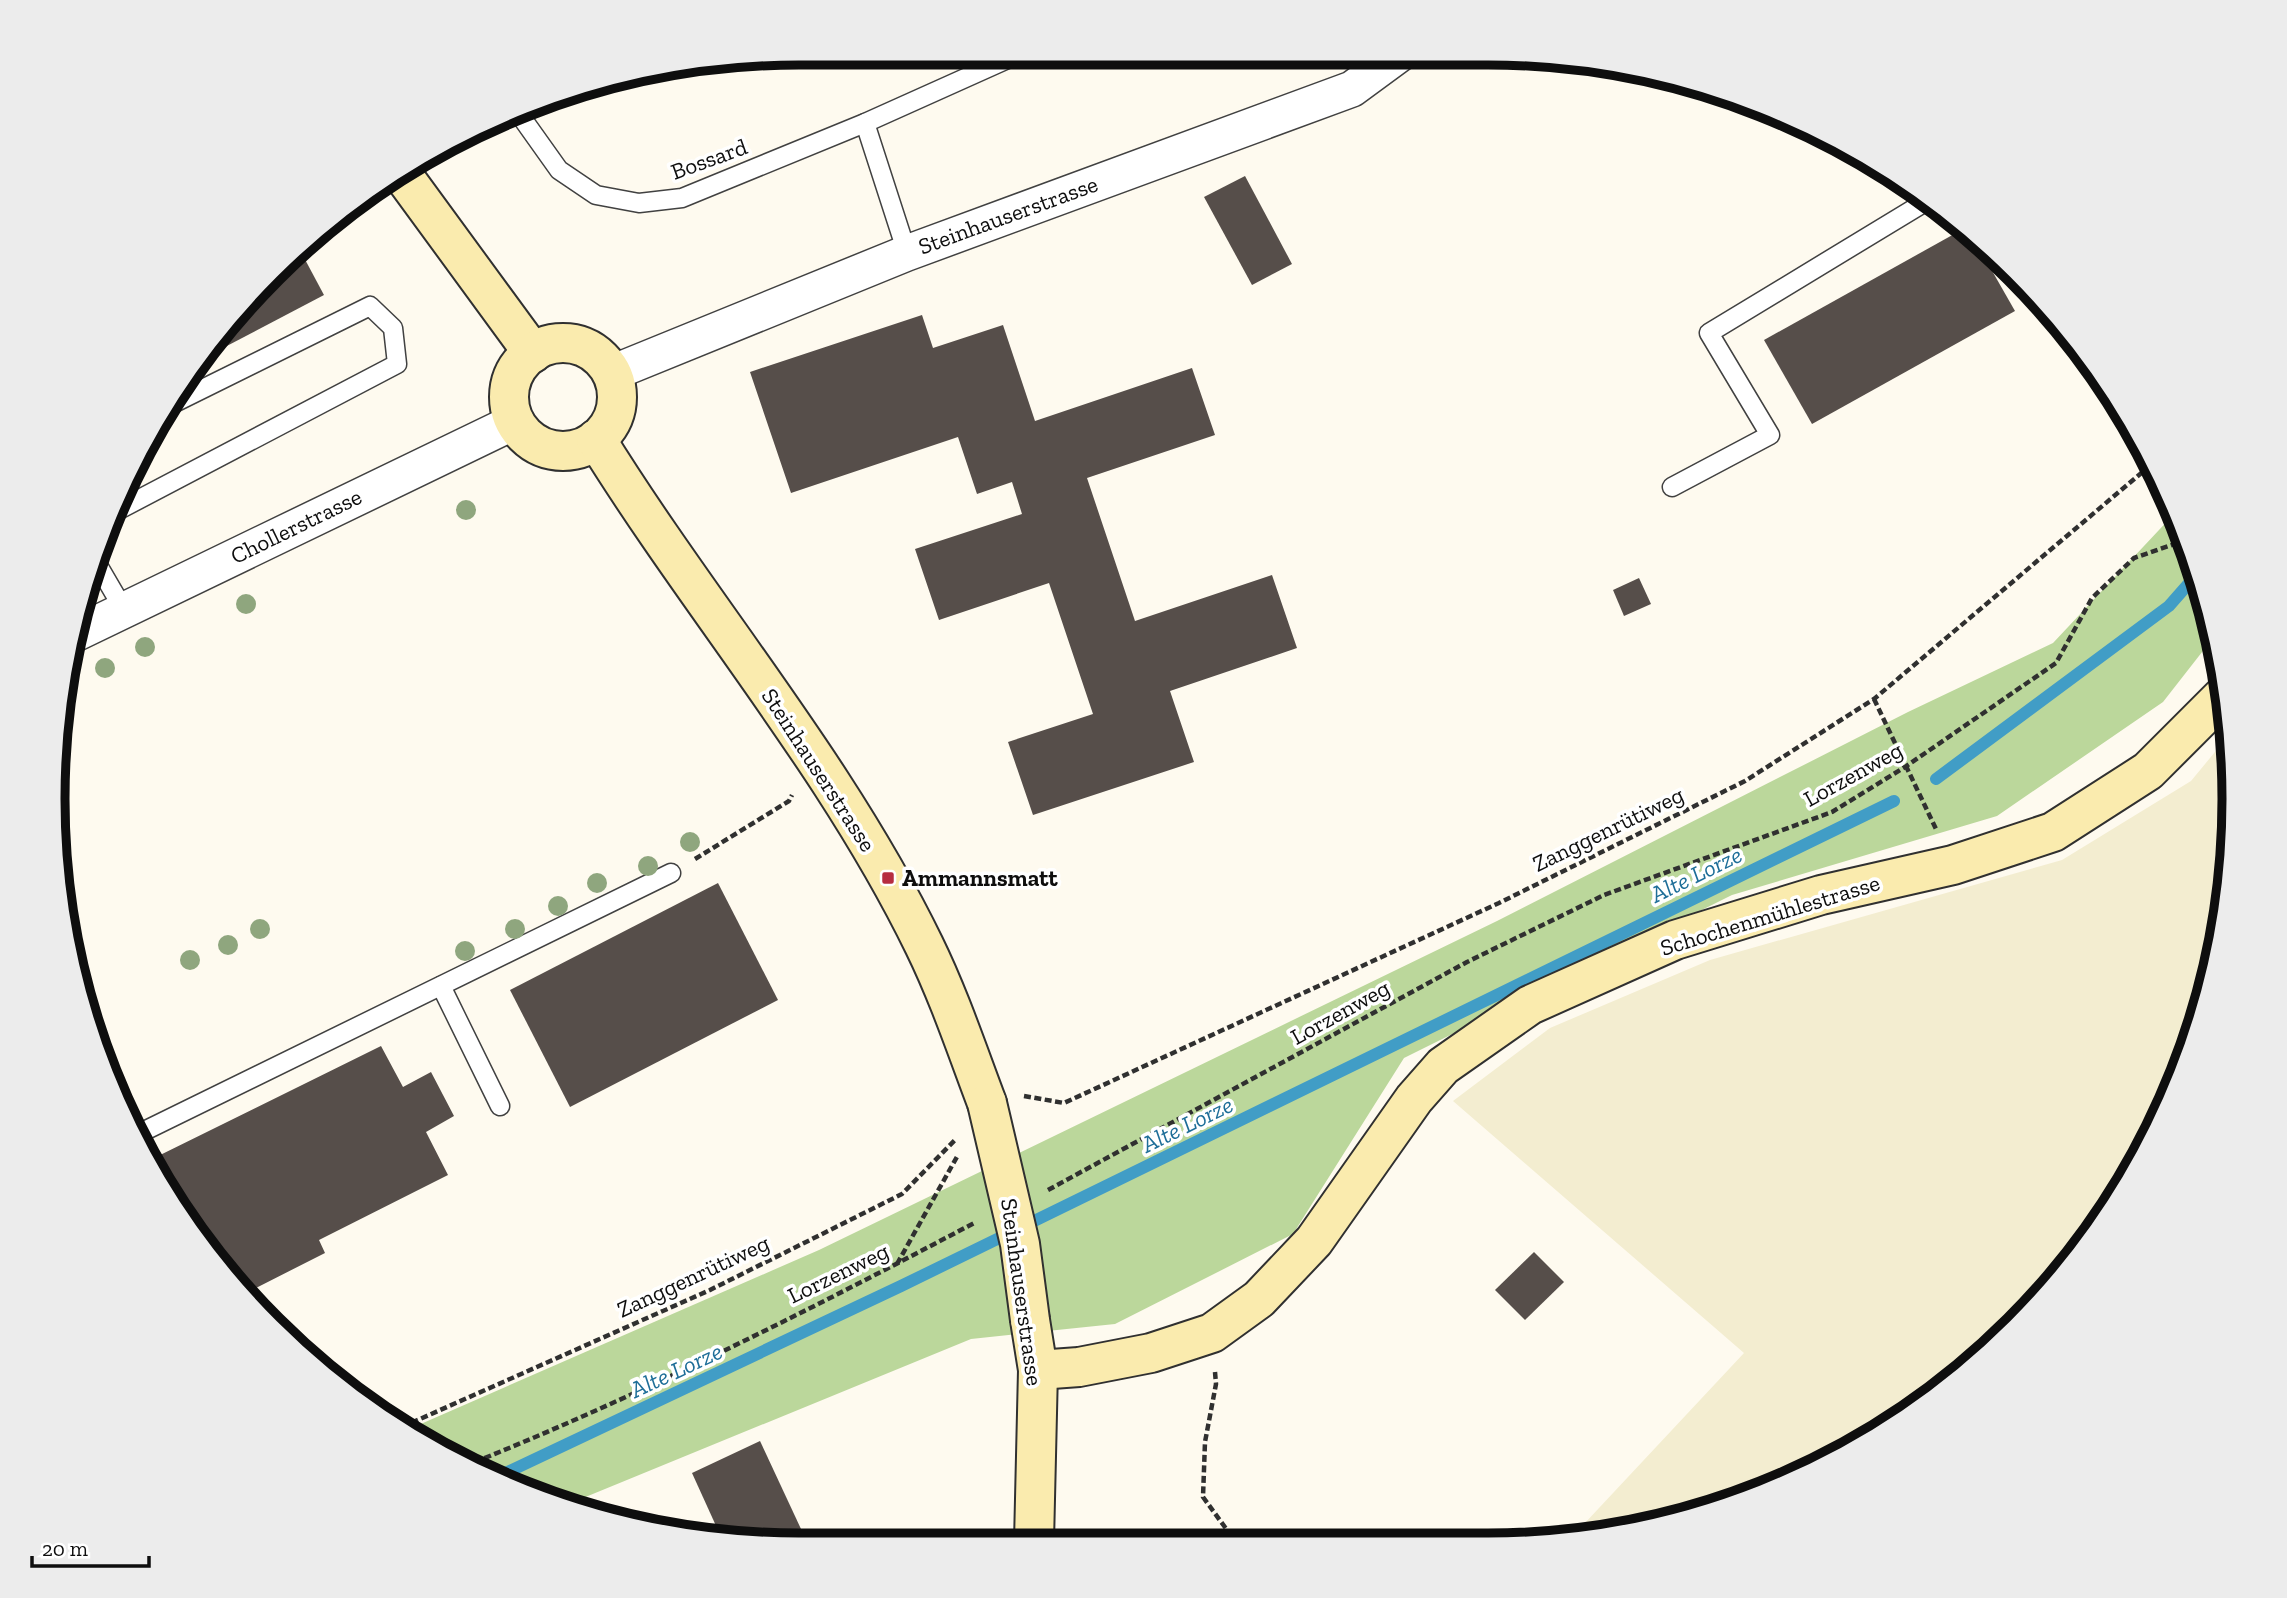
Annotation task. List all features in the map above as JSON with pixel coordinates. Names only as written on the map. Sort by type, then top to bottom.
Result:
[{"type":"street","name":"Steinhauserstrasse","points":[[612,373],[907,253],[1352,89],[1384,65]]},
{"type":"street","points":[[406,179],[533,353]]},
{"type":"street","points":[[554,344],[577,345],[597,355],[612,373],[617,390],[616,409],[608,426],[597,439],[568,450],[547,448],[528,437],[516,421],[510,403],[511,383],[519,366],[533,353],[554,344]]},
{"type":"street","name":"Chollerstrasse","points":[[85,629],[516,421]]},
{"type":"street","name":"Steinhauserstrasse","points":[[597,439],[643,514],[811,753],[888,878],[1000,1098],[1038,1370],[1034,1533]]},
{"type":"street","name":"Schochenmühlestrasse","points":[[1038,1370],[1079,1367],[1151,1353],[1212,1333],[1259,1299],[1314,1241],[1414,1099],[1443,1066],[1530,1005],[1675,940],[1821,895],[1953,865],[2053,832],[2148,771],[2216,703]]},
{"type":"lane","name":"Bossard","points":[[523,119],[559,170],[597,195],[639,203],[682,198],[865,123],[992,65]]},
{"type":"lane","points":[[865,123],[907,253]]},
{"type":"lane","points":[[1672,487],[1770,435],[1709,333],[1920,205]]},
{"type":"lane","points":[[126,506],[397,364],[393,328],[370,306],[184,398]]},
{"type":"lane","points":[[101,571],[124,610]]},
{"type":"lane","points":[[144,1131],[671,873]]},
{"type":"lane","points":[[440,986],[500,1106]]},
{"type":"path","name":"Zanggenrütiweg","points":[[1000,1098],[1064,1103],[1499,903],[1720,793],[1874,699],[2145,470]]},
{"type":"path","name":"Lorzenweg","points":[[1037,1195],[1467,962],[1554,919],[1604,895],[1832,812],[1905,767],[2056,663],[2092,598],[2134,558],[2176,544]]},
{"type":"path","points":[[1874,699],[1953,865]]},
{"type":"path","points":[[671,873],[789,801],[811,753]]},
{"type":"path","points":[[897,1264],[1000,1098]]},
{"type":"path","name":"Zanggenrütiweg","points":[[412,1423],[710,1290],[902,1194],[956,1140],[957,1126]]},
{"type":"path","name":"Lorzenweg","points":[[479,1460],[552,1431],[897,1264],[982,1219]]},
{"type":"path","points":[[1212,1333],[1216,1384],[1205,1441],[1203,1497],[1229,1533]]},
{"type":"shaded area","points":[[2220,745],[2221,847],[2216,895],[2197,989],[2183,1035],[2147,1124],[2099,1207],[2071,1246],[2007,1318],[1972,1351],[1896,1410],[1855,1435],[1813,1458],[1724,1494],[1631,1519],[1581,1527],[1744,1353],[1453,1101],[1550,1028],[1710,960],[2062,860],[2191,781]]},
{"type":"green space","points":[[2167,521],[2183,563],[2206,647],[2163,702],[1997,816],[1732,895],[1404,1058],[1293,1234],[1115,1324],[971,1339],[580,1499],[474,1458],[417,1426],[819,1250],[1497,921],[1908,712],[2053,643]]},
{"type":"building","points":[[1245,176],[1292,264],[1252,285],[1204,197]]},
{"type":"building","points":[[1956,233],[1986,260],[2015,311],[1812,424],[1764,340]]},
{"type":"building","points":[[304,257],[324,295],[217,351],[247,315]]},
{"type":"building","points":[[922,315],[933,348],[1003,325],[1035,421],[1192,368],[1215,435],[1087,478],[1135,621],[1272,575],[1297,648],[1170,691],[1194,762],[1033,815],[1008,742],[1093,714],[1049,583],[939,620],[915,549],[1022,514],[1012,482],[977,494],[958,437],[791,493],[750,372]]},
{"type":"building","points":[[1639,578],[1651,604],[1624,616],[1613,590]]},
{"type":"building","points":[[718,883],[778,1000],[570,1107],[510,990]]},
{"type":"building","points":[[381,1046],[403,1087],[431,1072],[454,1116],[426,1132],[448,1175],[319,1240],[325,1253],[253,1289],[216,1246],[188,1207],[158,1156]]},
{"type":"building","points":[[1534,1252],[1564,1282],[1525,1320],[1495,1290]]},
{"type":"building","points":[[760,1441],[803,1533],[717,1528],[692,1473]]},
{"type":"waterway","name":"Alte Lorze","points":[[1936,779],[2169,606],[2189,583]]},
{"type":"waterway","name":"Alte Lorze","points":[[507,1472],[901,1286],[1894,801]]},
{"type":"place","name":"Ammannsmatt","points":[[888,878]]}]
